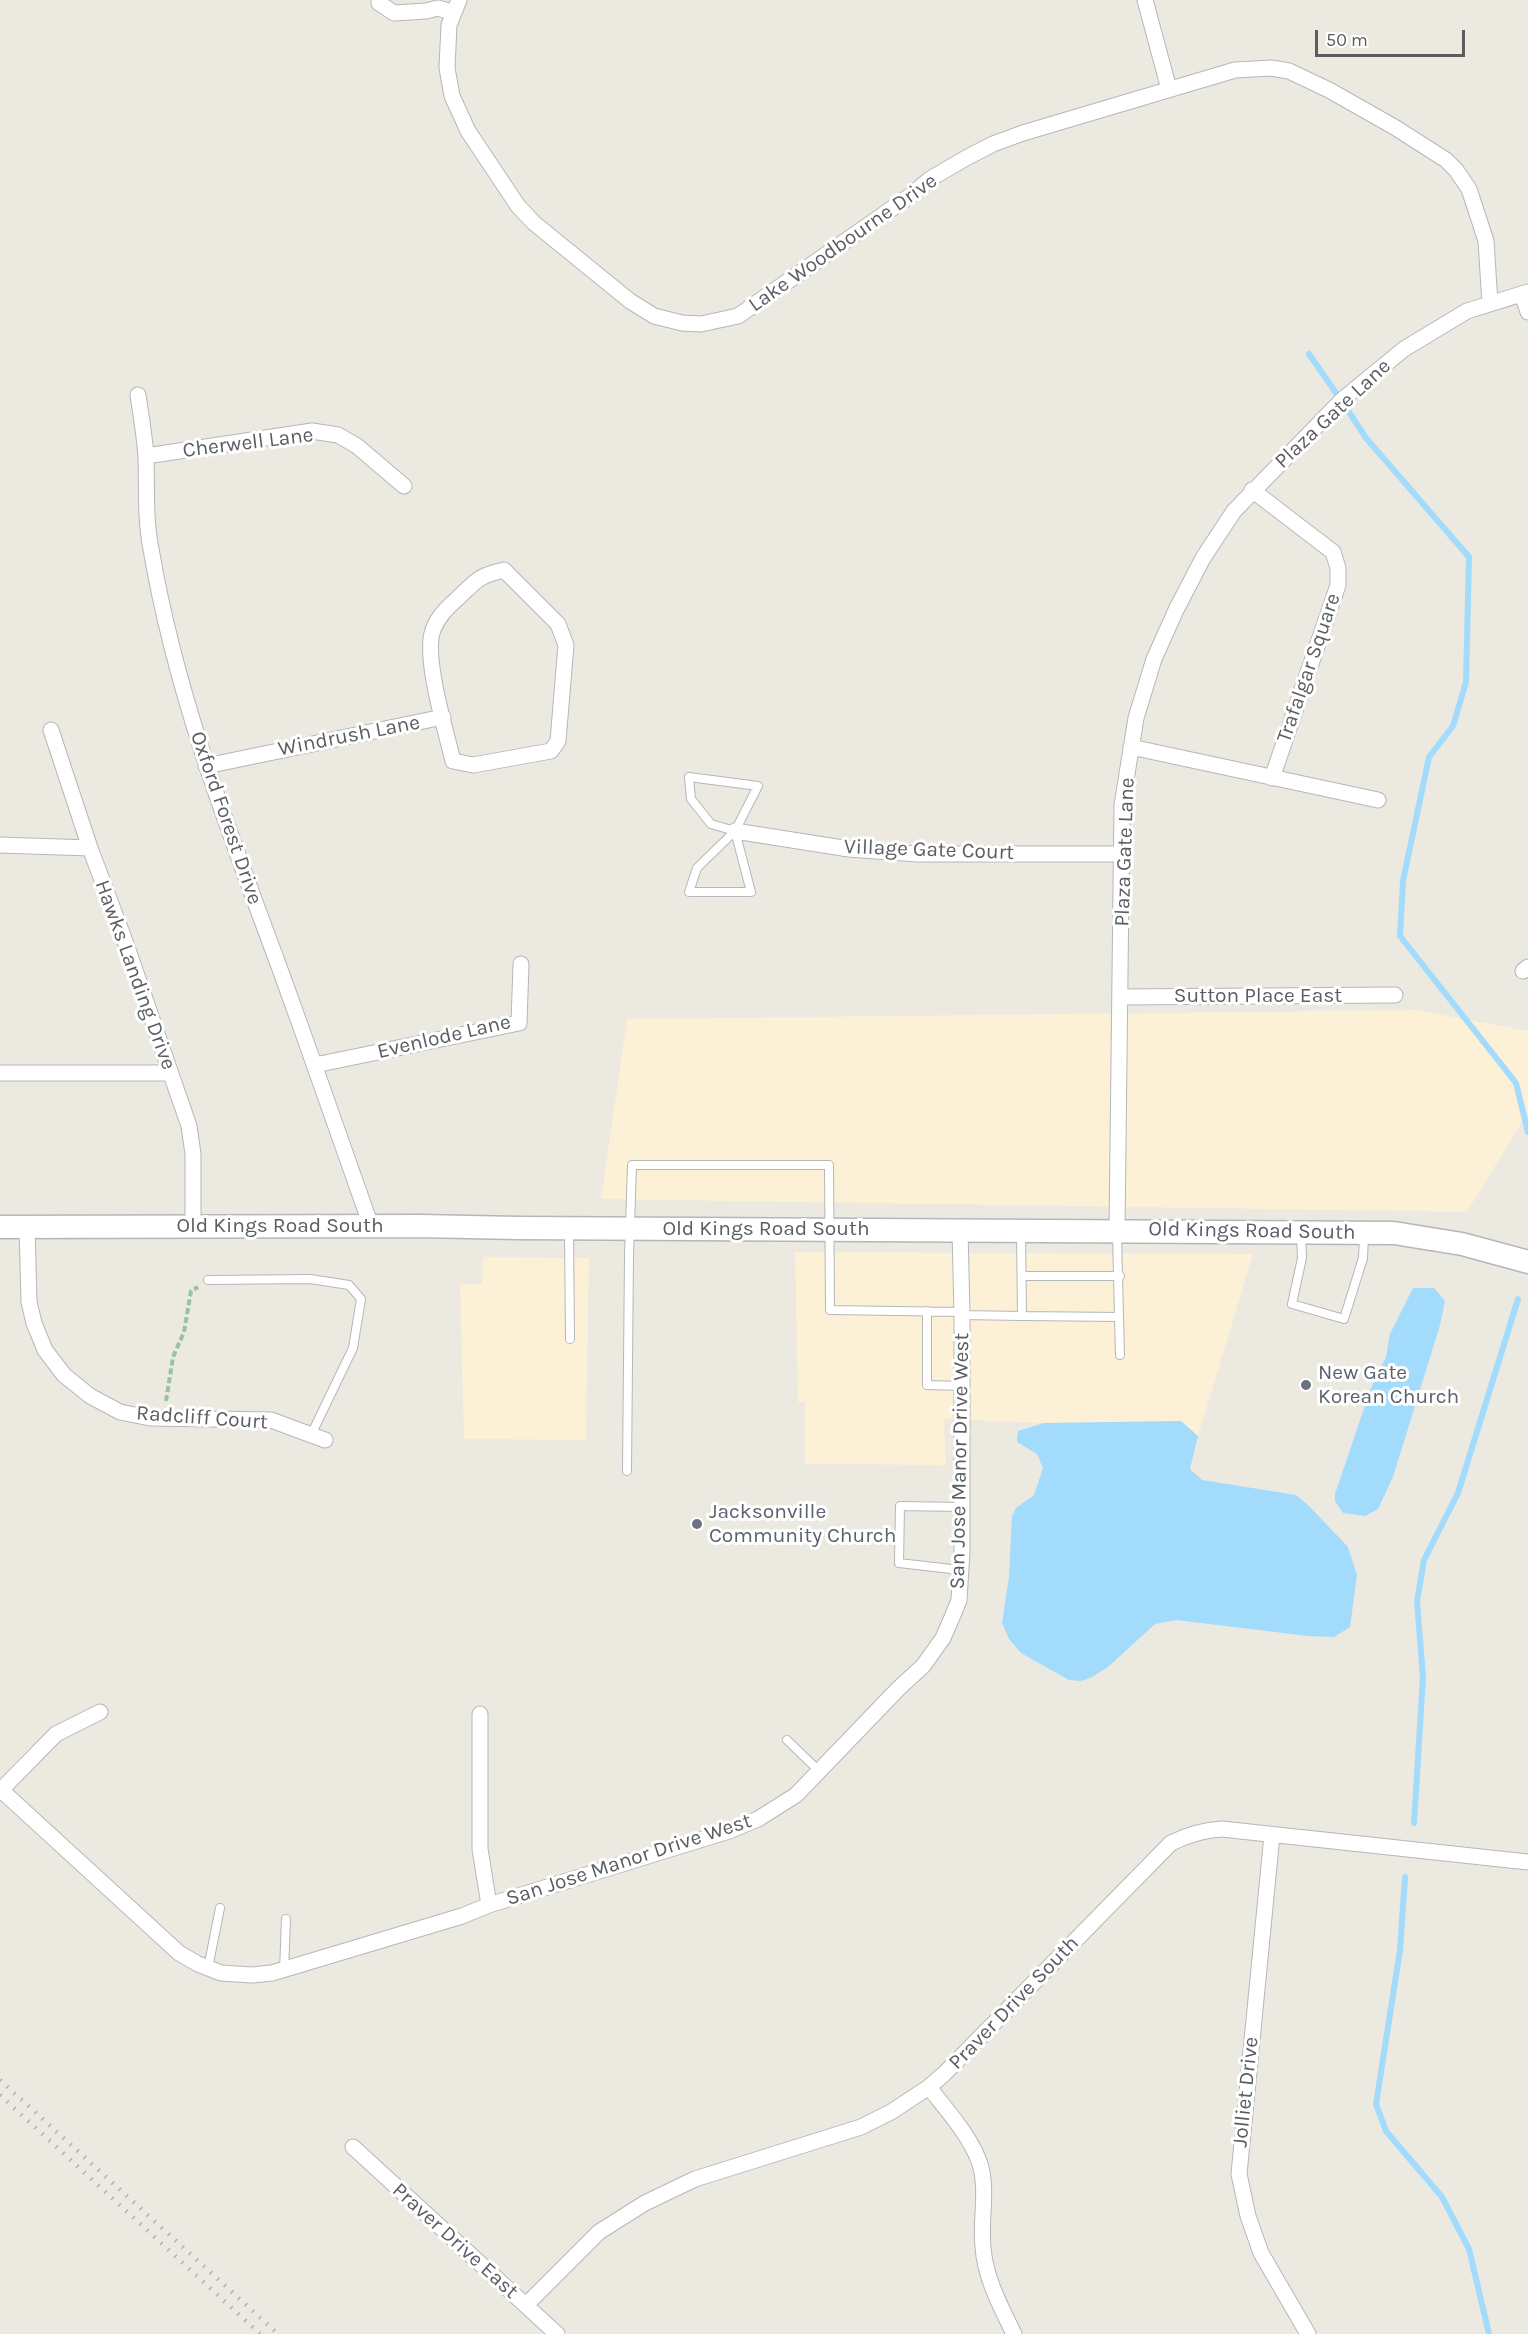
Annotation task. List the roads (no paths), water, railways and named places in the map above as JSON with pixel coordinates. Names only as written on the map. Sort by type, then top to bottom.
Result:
[{"type":"street","points":[[379,0],[379,3],[394,13],[426,11],[437,4],[456,6]]},
{"type":"street","points":[[1144,0],[1169,89]]},
{"type":"street","name":"Lake Woodbourne Drive","points":[[456,6],[447,39],[447,68],[452,96],[468,131],[518,206],[545,234],[630,301],[654,316],[682,323],[701,324],[738,316],[910,196],[930,179],[993,144],[1235,69],[1270,68],[1289,71],[1329,90],[1446,160],[1469,189],[1486,241],[1490,304]]},
{"type":"street","points":[[1525,292],[1528,312]]},
{"type":"street","name":"Plaza Gate Lane","points":[[1117,1230],[1122,806],[1136,718],[1151,670],[1176,610],[1218,534],[1252,490],[1343,399],[1404,349],[1467,311],[1525,292]]},
{"type":"street","name":"Oxford Forest Drive","points":[[138,395],[146,456],[146,513],[150,548],[165,617],[206,766],[371,1226]]},
{"type":"street","name":"Cherwell Lane","points":[[146,456],[312,431],[338,435],[357,446],[404,486]]},
{"type":"street","name":"Trafalgar Square","points":[[1252,490],[1333,552],[1338,568],[1338,585],[1272,778]]},
{"type":"street","name":"Windrush Lane","points":[[504,570],[558,624],[566,645],[558,741],[551,751],[473,765],[453,761],[442,717],[430,644],[433,629],[442,614],[483,575],[504,570]]},
{"type":"street","name":"Windrush Lane","points":[[206,766],[442,717]]},
{"type":"street","name":"Hawks Landing Drive","points":[[51,730],[90,848],[189,1126],[193,1154],[193,1225]]},
{"type":"street","points":[[1131,747],[1378,800]]},
{"type":"street","name":"Village Gate Court","points":[[735,831],[849,849],[917,854],[1123,854]]},
{"type":"street","points":[[0,845],[90,848]]},
{"type":"street","name":"Evenlode Lane","points":[[315,1065],[519,1023],[521,964]]},
{"type":"street","name":"Sutton Place East","points":[[1121,997],[1395,995]]},
{"type":"street","points":[[0,1073],[170,1073]]},
{"type":"street","name":"Old Kings Road South","points":[[0,1227],[193,1225],[1394,1233],[1462,1244],[1528,1262]]},
{"type":"street","name":"Radcliff Court","points":[[27,1227],[29,1302],[45,1350],[64,1376],[90,1396],[120,1412],[150,1418],[271,1420],[318,1438]]},
{"type":"street","name":"San Jose Manor Drive West","points":[[1,1789],[179,1953],[221,1973],[252,1975],[278,1972],[462,1916],[489,1905],[729,1831],[758,1819],[796,1795],[899,1688],[924,1666],[943,1638],[959,1599],[962,1507],[960,1230]]},
{"type":"street","points":[[1,1789],[56,1734],[100,1712]]},
{"type":"street","points":[[480,1714],[480,1849],[489,1905]]},
{"type":"street","name":"Praver Drive South","points":[[526,2305],[599,2232],[645,2203],[696,2179],[861,2127],[891,2112],[929,2087],[1171,1843],[1182,1837],[1209,1830],[1528,1862]]},
{"type":"street","name":"Jolliet Drive","points":[[1272,1835],[1239,2174],[1248,2216],[1261,2253],[1308,2334]]},
{"type":"street","points":[[929,2087],[970,2142],[980,2165],[983,2180],[983,2248],[998,2301],[1014,2334]]},
{"type":"street","name":"Praver Drive East","points":[[353,2147],[557,2334]]},
{"type":"lane","points":[[735,831],[711,824],[691,799],[689,777],[758,786],[735,831],[698,868],[689,892],[751,892],[735,831]]},
{"type":"lane","points":[[627,1471],[632,1164],[829,1165],[830,1310],[1119,1317]]},
{"type":"lane","points":[[569,1228],[570,1339]]},
{"type":"lane","points":[[1022,1230],[1022,1316]]},
{"type":"lane","points":[[1117,1230],[1120,1276],[1119,1355]]},
{"type":"lane","points":[[1301,1231],[1302,1258],[1292,1304],[1344,1319],[1363,1258],[1365,1233]]},
{"type":"lane","points":[[1022,1276],[1120,1276]]},
{"type":"lane","points":[[208,1280],[310,1278],[349,1285],[361,1299],[352,1348],[318,1438]]},
{"type":"lane","points":[[927,1311],[927,1385],[962,1386]]},
{"type":"lane","points":[[960,1570],[900,1563],[900,1506],[962,1507]]},
{"type":"lane","points":[[786,1740],[819,1771]]},
{"type":"lane","points":[[208,1968],[220,1908]]},
{"type":"lane","points":[[278,1972],[286,1919]]},
{"type":"water","points":[[1413,1288],[1434,1288],[1445,1301],[1440,1325],[1393,1477],[1378,1509],[1365,1516],[1343,1513],[1335,1501],[1335,1494],[1371,1388],[1386,1357],[1390,1334]]},
{"type":"water","points":[[1181,1421],[1198,1436],[1190,1469],[1202,1480],[1296,1495],[1348,1547],[1357,1575],[1350,1627],[1334,1637],[1308,1636],[1176,1620],[1155,1624],[1108,1667],[1092,1677],[1081,1681],[1069,1680],[1021,1653],[1009,1639],[1002,1623],[1009,1577],[1012,1516],[1016,1508],[1034,1495],[1043,1468],[1037,1454],[1017,1442],[1018,1431],[1044,1423]]},
{"type":"waterway","points":[[1309,354],[1336,393]]},
{"type":"waterway","points":[[1349,412],[1366,438],[1469,557],[1466,682],[1453,726],[1429,757],[1403,881],[1400,936],[1516,1083],[1528,1132]]},
{"type":"waterway","points":[[1414,1823],[1423,1677],[1417,1601],[1424,1560],[1458,1493],[1518,1299]]},
{"type":"waterway","points":[[1405,1877],[1400,1950],[1376,2104],[1386,2131],[1442,2197],[1469,2249],[1489,2334]]},
{"type":"railway","points":[[0,2080],[278,2334]]},
{"type":"railway","points":[[0,2095],[260,2334]]},
{"type":"place","name":"New Gate Korean Church","points":[[1306,1385]]},
{"type":"place","name":"Jacksonville Community Church","points":[[697,1524]]}]
